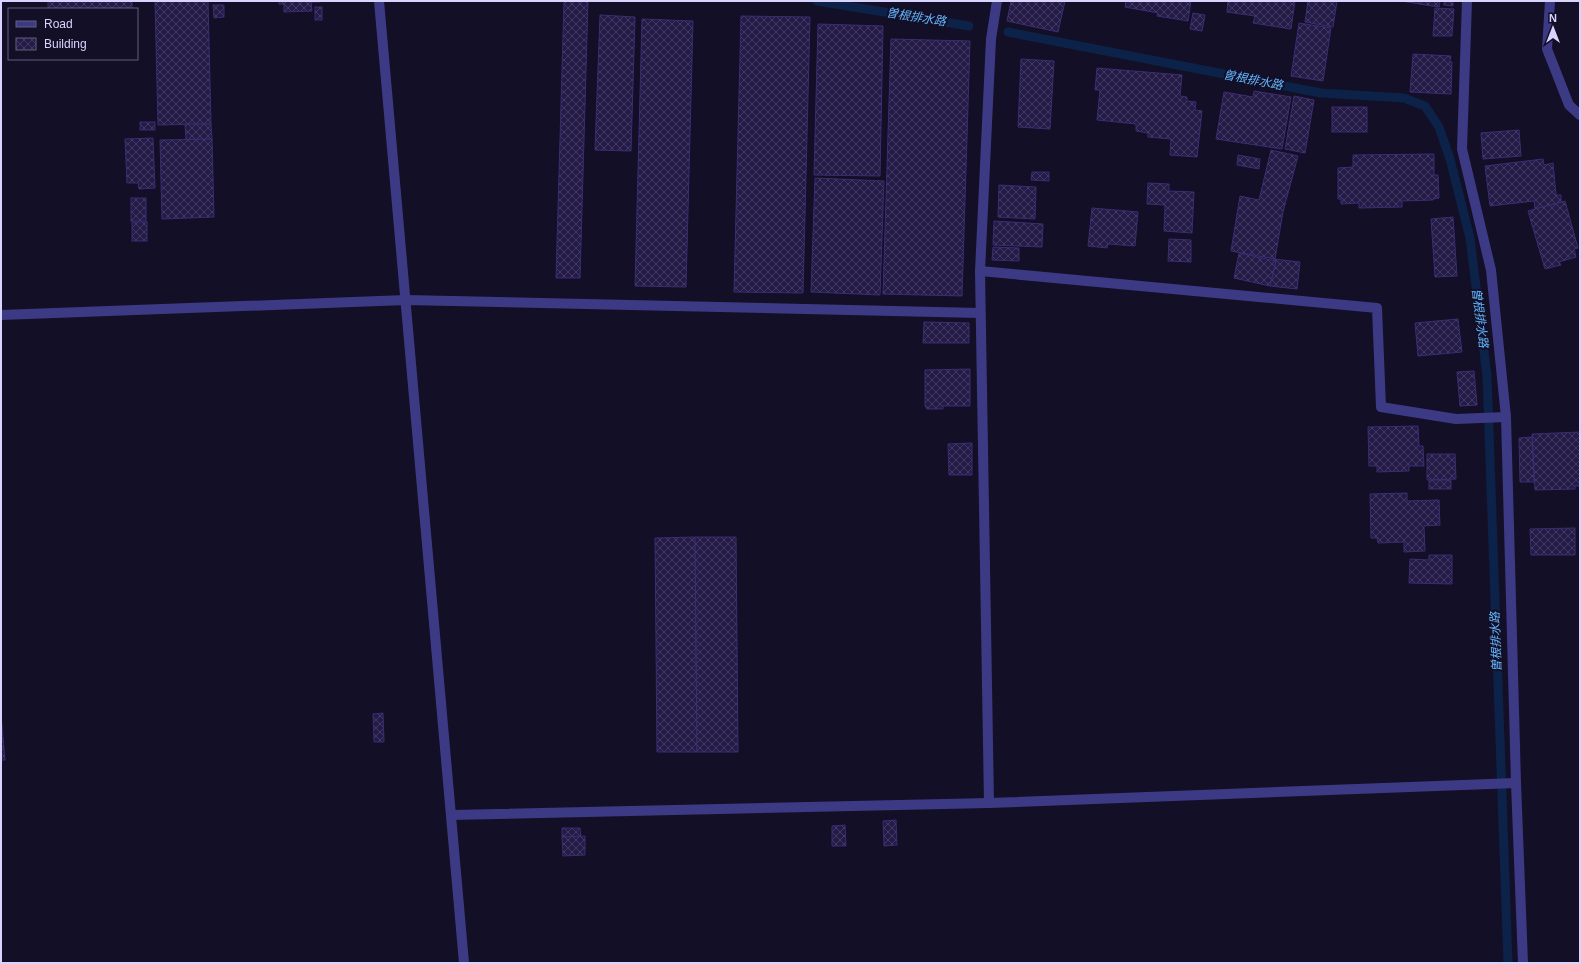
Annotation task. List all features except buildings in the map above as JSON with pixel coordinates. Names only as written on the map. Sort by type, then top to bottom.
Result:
[{"type":"street","points":[[379,1],[464,963]]},
{"type":"street","points":[[989,803],[980,271],[991,40],[997,1]]},
{"type":"street","points":[[1467,1],[1462,149],[1491,270],[1503,417],[1514,783],[1523,963]]},
{"type":"street","points":[[1550,1],[1547,49],[1569,104],[1580,115]]},
{"type":"street","points":[[980,271],[1377,308],[1380,407],[1456,419],[1503,417]]},
{"type":"street","points":[[1,315],[406,300],[980,313]]},
{"type":"street","points":[[451,815],[989,803],[1514,783]]},
{"type":"waterway","name":"曽根排水路","points":[[817,1],[969,26]]},
{"type":"waterway","name":"曽根排水路","points":[[1008,32],[1321,93],[1404,98],[1425,106],[1439,127],[1450,159],[1470,238],[1487,376],[1508,963]]}]
